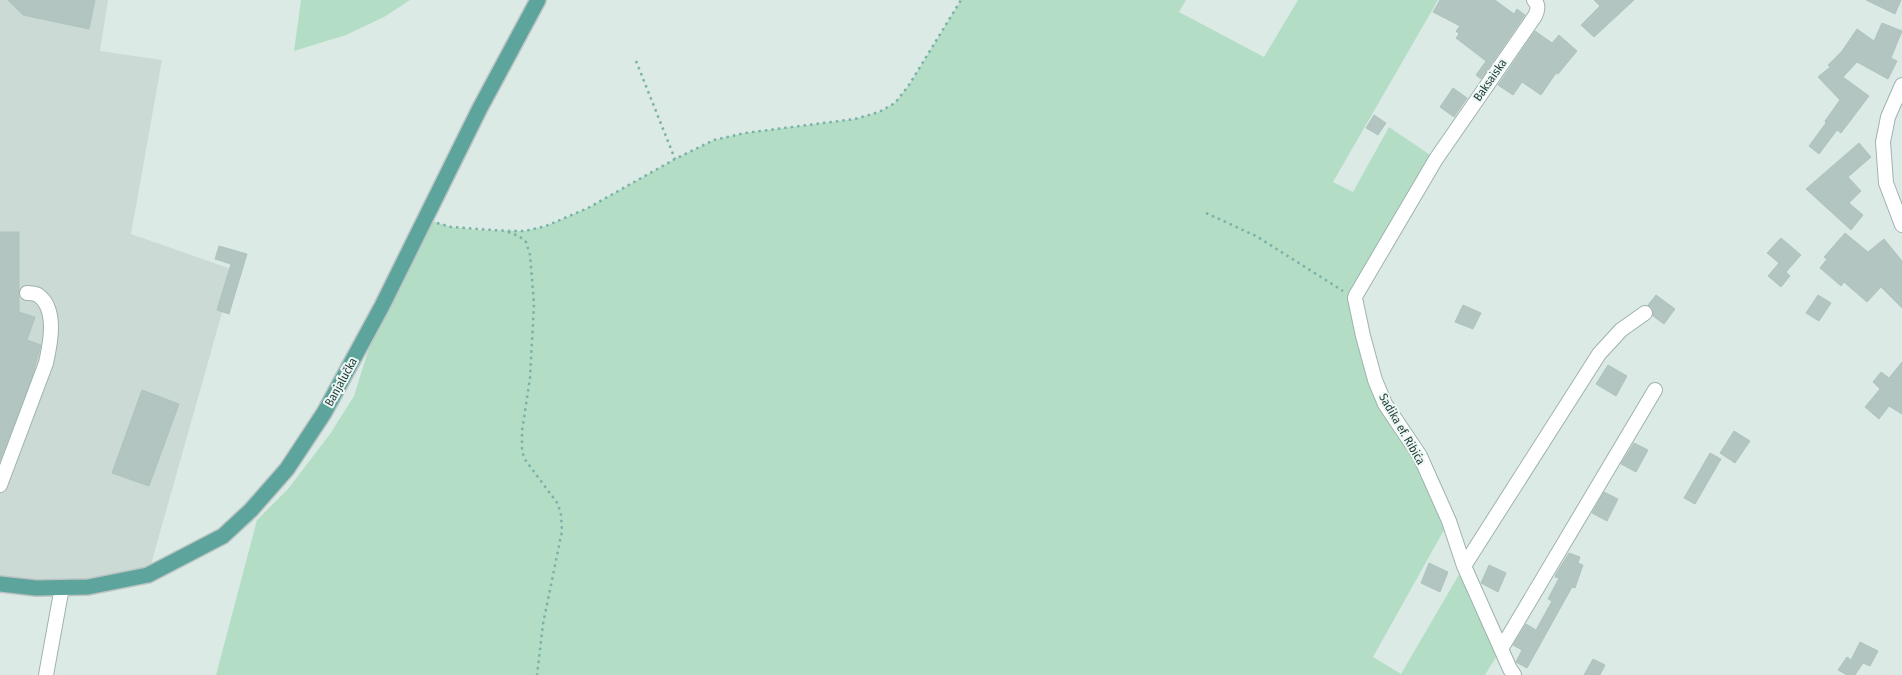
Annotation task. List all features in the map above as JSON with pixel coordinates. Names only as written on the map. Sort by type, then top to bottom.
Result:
[{"type":"main road","name":"Banjalučka","points":[[0,584],[36,588],[88,587],[148,575],[223,536],[251,510],[287,469],[324,413],[382,306],[480,108],[538,0]]},
{"type":"street","name":"Baksaiska","points":[[1356,298],[1356,294],[1375,259],[1436,159],[1535,16],[1538,10],[1537,3],[1534,0]]},
{"type":"street","points":[[1902,84],[1888,117],[1883,142],[1886,183],[1902,225]]},
{"type":"street","points":[[0,485],[46,364],[50,345],[52,330],[50,316],[45,304],[38,295],[27,293]]},
{"type":"street","name":"Sadika ef. Ribića","points":[[1356,298],[1363,336],[1375,380],[1385,404],[1420,456],[1449,521],[1464,566],[1514,675]]},
{"type":"street","points":[[1464,566],[1599,354],[1621,330],[1645,313]]},
{"type":"street","points":[[1501,649],[1656,390]]},
{"type":"street","points":[[46,675],[62,587]]},
{"type":"path","points":[[425,220],[451,227],[526,231],[546,226],[588,208],[675,159],[714,140],[745,132],[855,119],[879,112],[896,103],[910,85],[961,0]]},
{"type":"path","points":[[636,61],[675,159]]},
{"type":"path","points":[[1206,213],[1256,236],[1356,298]]},
{"type":"path","points":[[507,231],[519,236],[526,242],[530,255],[534,304],[530,378],[522,431],[522,452],[526,461],[558,504],[561,515],[562,531],[543,624],[536,675]]},
{"type":"shaded area","points":[[0,0],[108,0],[100,51],[162,60],[131,234],[234,270],[148,575],[88,587],[0,584]]},
{"type":"green space","points":[[301,0],[410,0],[384,17],[346,35],[294,51]]},
{"type":"green space","points":[[961,0],[1186,0],[1179,12],[1264,57],[1298,0],[1438,0],[1333,182],[1353,192],[1389,127],[1436,159],[1356,295],[1375,380],[1449,521],[1373,657],[1401,674],[1464,566],[1501,649],[1485,675],[216,675],[257,520],[288,489],[330,434],[354,396],[382,306],[425,219],[451,227],[478,230],[525,231],[546,226],[588,208],[675,159],[714,140],[745,133],[855,119],[879,112],[895,103],[909,85]]},
{"type":"building","points":[[8,0],[95,0],[89,29],[23,15]]},
{"type":"building","points":[[1440,0],[1495,0],[1514,14],[1517,9],[1525,15],[1481,79],[1476,75],[1486,61],[1456,38],[1459,34],[1456,31],[1460,26],[1433,12]]},
{"type":"building","points":[[1594,0],[1634,0],[1594,37],[1581,25],[1600,6]]},
{"type":"building","points":[[1866,0],[1901,0],[1895,14]]},
{"type":"building","points":[[1882,23],[1902,31],[1891,58],[1897,61],[1888,79],[1857,62],[1843,77],[1869,96],[1841,133],[1837,130],[1819,154],[1809,146],[1840,100],[1818,77],[1830,67],[1828,65],[1842,51],[1857,29],[1874,41]]},
{"type":"building","points":[[1535,31],[1552,43],[1559,35],[1577,51],[1558,74],[1556,73],[1541,95],[1522,82],[1513,95],[1498,85]]},
{"type":"building","points":[[1453,88],[1467,98],[1454,117],[1440,107]]},
{"type":"building","points":[[1374,115],[1386,123],[1378,135],[1366,128]]},
{"type":"building","points":[[1859,143],[1871,157],[1848,177],[1861,191],[1849,203],[1863,215],[1851,230],[1806,189]]},
{"type":"building","points":[[0,232],[19,232],[19,312],[35,317],[27,340],[41,345],[32,377],[0,460]]},
{"type":"building","points":[[1845,233],[1868,252],[1884,239],[1902,261],[1902,308],[1881,287],[1867,302],[1844,282],[1841,286],[1820,268],[1827,259],[1824,257]]},
{"type":"building","points":[[1781,238],[1801,255],[1786,272],[1790,276],[1781,287],[1768,276],[1779,263],[1767,253]]},
{"type":"building","points":[[219,246],[247,254],[229,314],[217,310],[231,264],[215,259]]},
{"type":"building","points":[[1656,295],[1675,309],[1664,324],[1653,316],[1652,308],[1648,305]]},
{"type":"building","points":[[1818,295],[1831,303],[1819,321],[1806,313]]},
{"type":"building","points":[[1463,305],[1481,313],[1473,329],[1455,322]]},
{"type":"building","points":[[1902,362],[1902,414],[1889,406],[1879,419],[1865,407],[1880,389],[1873,382],[1881,372],[1889,378]]},
{"type":"building","points":[[1608,365],[1627,376],[1616,396],[1596,384]]},
{"type":"building","points":[[142,390],[179,404],[149,486],[112,473]]},
{"type":"building","points":[[1734,431],[1750,441],[1735,463],[1720,453]]},
{"type":"building","points":[[1634,443],[1648,450],[1636,472],[1621,464]]},
{"type":"building","points":[[1710,453],[1721,459],[1695,504],[1684,498]]},
{"type":"building","points":[[1604,492],[1618,499],[1607,521],[1592,513]]},
{"type":"building","points":[[1569,553],[1580,557],[1578,563],[1583,565],[1575,588],[1572,587],[1527,668],[1516,662],[1522,650],[1513,645],[1526,624],[1536,630],[1552,601],[1548,599],[1559,578],[1555,577],[1556,574]]},
{"type":"building","points":[[1429,563],[1448,572],[1440,592],[1421,583]]},
{"type":"building","points":[[1489,565],[1506,573],[1498,592],[1481,583]]},
{"type":"building","points":[[1860,642],[1878,651],[1870,666],[1863,663],[1855,675],[1847,675],[1838,670],[1847,657],[1851,660]]},
{"type":"building","points":[[1593,659],[1605,665],[1600,675],[1584,675]]}]
